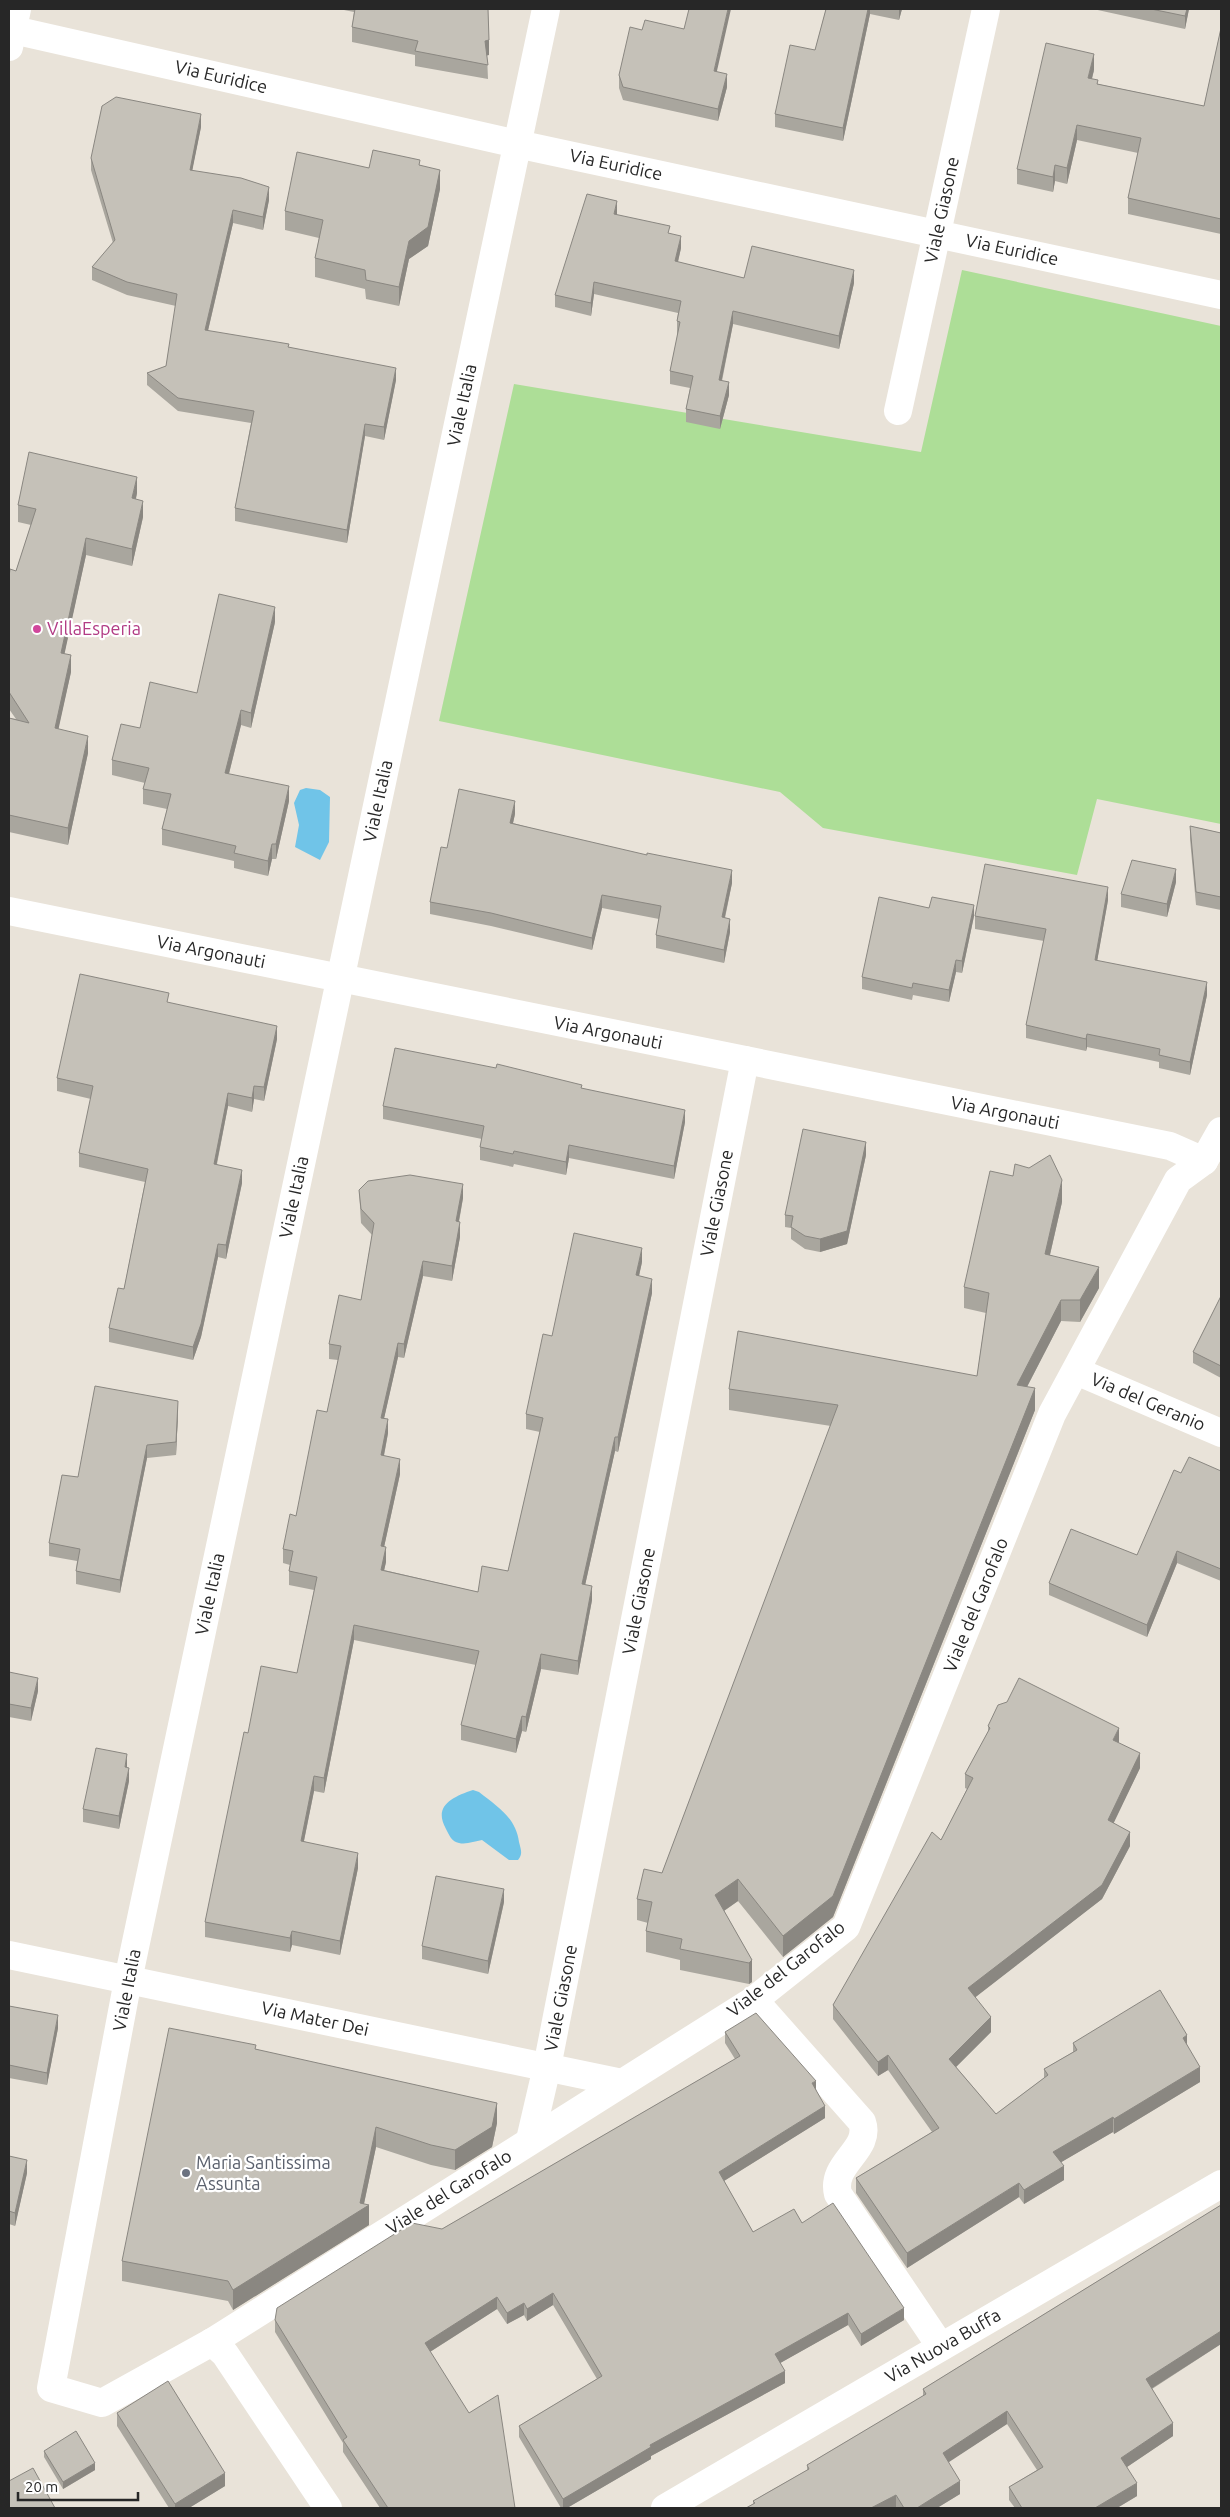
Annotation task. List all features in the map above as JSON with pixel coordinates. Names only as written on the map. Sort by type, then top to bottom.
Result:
[{"type":"street","name":"Viale Italia","points":[[51,2388],[128,1980],[546,9]]},
{"type":"street","name":"Viale Giasone","points":[[898,411],[986,9]]},
{"type":"street","name":"Via Euridice","points":[[12,28],[517,144],[1221,295]]},
{"type":"street","name":"Via Argonauti","points":[[9,911],[1170,1146],[1204,1160]]},
{"type":"street","name":"Viale Giasone","points":[[530,2140],[547,2067],[745,1060]]},
{"type":"street","points":[[1204,1160],[1221,1131]]},
{"type":"street","name":"Viale del Garofalo","points":[[51,2388],[102,2403],[212,2342],[754,2000],[846,1927],[1052,1414],[1178,1180],[1204,1160]]},
{"type":"street","name":"Via del Geranio","points":[[1076,1371],[1221,1432]]},
{"type":"street","name":"Via Mater Dei","points":[[9,1955],[622,2083]]},
{"type":"street","points":[[754,2000],[862,2122],[864,2129],[862,2141],[838,2173],[836,2186],[838,2194],[942,2347]]},
{"type":"street","name":"Via Nuova Buffa","points":[[665,2508],[1221,2184]]},
{"type":"street","points":[[212,2342],[224,2354],[328,2508]]},
{"type":"green space","points":[[962,270],[1221,326],[1221,824],[1097,799],[1077,875],[823,828],[780,792],[439,721],[514,384],[921,452]]},
{"type":"water","points":[[306,788],[320,790],[330,797],[329,842],[320,860],[295,847],[299,825],[294,803],[300,790]]},
{"type":"water","points":[[473,1790],[479,1792],[493,1803],[514,1826],[521,1850],[521,1856],[518,1860],[509,1860],[482,1840],[462,1843],[454,1841],[450,1836],[443,1821],[443,1808],[452,1799]]},
{"type":"building","points":[[355,9],[488,9],[489,40],[485,41],[488,65],[415,51],[418,41],[352,27]]},
{"type":"building","points":[[689,9],[728,9],[714,71],[727,74],[718,109],[623,87],[619,75],[630,27],[642,30],[645,20],[684,29]]},
{"type":"building","points":[[826,9],[868,9],[843,128],[775,114],[790,45],[815,50]]},
{"type":"building","points":[[1151,9],[1187,9],[1185,16]]},
{"type":"building","points":[[1221,28],[1221,219],[1128,198],[1141,138],[1077,125],[1067,168],[1055,165],[1053,177],[1017,169],[1046,43],[1094,54],[1088,78],[1098,80],[1097,84],[1204,106]]},
{"type":"building","points":[[116,97],[201,114],[190,170],[241,178],[269,187],[263,217],[233,210],[205,330],[289,344],[288,347],[396,368],[384,427],[365,424],[347,530],[235,508],[254,411],[178,398],[147,373],[166,366],[177,294],[127,282],[92,267],[115,240],[91,158],[102,106]]},
{"type":"building","points":[[373,150],[420,160],[419,165],[440,170],[428,227],[409,241],[399,287],[366,280],[365,270],[315,258],[323,220],[285,211],[297,152],[369,168]]},
{"type":"building","points":[[587,194],[617,201],[614,214],[670,226],[668,233],[681,236],[675,261],[744,278],[752,246],[854,270],[839,336],[733,311],[719,380],[729,382],[720,416],[686,409],[693,376],[670,371],[680,322],[677,321],[681,301],[594,282],[591,303],[555,295]]},
{"type":"building","points":[[29,452],[137,477],[132,498],[143,501],[132,549],[86,538],[61,653],[71,655],[55,728],[88,736],[68,828],[9,815],[9,718],[29,723],[9,692],[9,577],[10,569],[16,571],[36,509],[18,505]]},
{"type":"building","points":[[219,594],[275,607],[251,713],[241,710],[225,773],[289,786],[276,844],[272,844],[268,861],[234,853],[236,846],[162,829],[171,794],[143,789],[149,768],[112,760],[121,724],[140,728],[150,682],[197,693]]},
{"type":"building","points":[[459,789],[515,801],[510,823],[647,855],[647,853],[732,870],[722,917],[730,919],[724,950],[656,935],[661,906],[602,895],[592,938],[491,913],[430,902],[441,847],[447,848]]},
{"type":"building","points":[[1190,826],[1221,833],[1221,897],[1196,892]]},
{"type":"building","points":[[1132,860],[1176,869],[1167,904],[1121,894]]},
{"type":"building","points":[[985,864],[1108,887],[1095,960],[1207,982],[1190,1062],[1159,1055],[1160,1049],[1087,1034],[1086,1039],[1026,1025],[1046,929],[975,916]]},
{"type":"building","points":[[879,897],[929,908],[932,897],[974,905],[962,961],[956,960],[949,990],[913,983],[912,988],[862,977]]},
{"type":"building","points":[[80,974],[169,993],[167,1002],[277,1026],[264,1087],[254,1086],[252,1098],[228,1093],[214,1164],[242,1170],[226,1245],[218,1244],[201,1324],[193,1347],[109,1328],[118,1288],[124,1289],[148,1169],[79,1153],[93,1086],[57,1078]]},
{"type":"building","points":[[395,1048],[496,1068],[497,1064],[582,1085],[581,1088],[685,1110],[674,1166],[569,1145],[566,1162],[514,1151],[513,1154],[480,1147],[484,1126],[383,1106]]},
{"type":"building","points":[[803,1129],[866,1142],[847,1231],[820,1239],[805,1236],[791,1227],[793,1216],[785,1215]]},
{"type":"building","points":[[1050,1155],[1062,1180],[1045,1254],[1099,1267],[1080,1300],[1061,1300],[1017,1385],[1035,1388],[833,1896],[783,1936],[738,1879],[715,1895],[752,1960],[749,1963],[680,1949],[682,1939],[646,1931],[652,1902],[637,1899],[644,1869],[662,1873],[838,1405],[729,1389],[738,1331],[977,1376],[989,1293],[964,1287],[990,1171],[1013,1176],[1015,1164],[1029,1168]]},
{"type":"building","points":[[410,1175],[463,1184],[456,1221],[460,1222],[452,1266],[423,1261],[404,1344],[398,1343],[381,1418],[388,1419],[381,1455],[400,1459],[381,1546],[386,1547],[381,1570],[478,1592],[482,1566],[508,1571],[543,1418],[526,1414],[543,1334],[552,1336],[574,1233],[642,1248],[636,1275],[652,1279],[618,1437],[615,1437],[582,1584],[592,1586],[578,1661],[541,1654],[526,1717],[522,1716],[516,1739],[461,1725],[479,1651],[354,1625],[324,1778],[314,1776],[301,1841],[358,1853],[340,1941],[292,1931],[290,1938],[205,1922],[244,1732],[248,1733],[261,1666],[297,1673],[317,1577],[289,1571],[293,1551],[283,1549],[290,1514],[296,1516],[317,1410],[327,1412],[341,1346],[329,1344],[339,1295],[361,1300],[374,1223],[361,1209],[359,1190],[368,1181]]},
{"type":"building","points":[[1221,1296],[1221,1366],[1193,1352]]},
{"type":"building","points":[[95,1386],[178,1401],[176,1442],[147,1445],[120,1580],[76,1571],[80,1549],[49,1543],[62,1475],[78,1477]]},
{"type":"building","points":[[1189,1457],[1221,1471],[1221,1569],[1177,1551],[1147,1625],[1049,1583],[1071,1529],[1137,1555],[1174,1470],[1181,1473]]},
{"type":"building","points":[[9,1672],[38,1678],[31,1708],[9,1704]]},
{"type":"building","points":[[1019,1678],[1119,1728],[1113,1740],[1140,1753],[1108,1820],[1130,1832],[1102,1885],[968,1988],[991,2017],[949,2059],[996,2114],[1048,2075],[1044,2069],[1077,2050],[1073,2043],[1160,1990],[1187,2035],[1183,2038],[1200,2067],[1114,2119],[1113,2117],[1053,2152],[1064,2166],[1024,2190],[1019,2183],[907,2253],[856,2178],[939,2128],[888,2055],[878,2062],[833,2005],[932,1832],[941,1840],[973,1778],[965,1774],[990,1728],[988,1726],[998,1705],[1007,1702]]},
{"type":"building","points":[[96,1748],[127,1754],[125,1767],[129,1768],[119,1816],[83,1809]]},
{"type":"building","points":[[436,1876],[504,1889],[488,1961],[422,1946]]},
{"type":"building","points":[[9,2006],[58,2015],[47,2073],[9,2065]]},
{"type":"building","points":[[756,2013],[816,2081],[812,2083],[825,2106],[719,2172],[753,2232],[794,2209],[802,2223],[833,2203],[904,2308],[861,2334],[848,2313],[775,2354],[785,2371],[650,2445],[651,2447],[563,2499],[519,2426],[602,2376],[553,2293],[527,2309],[524,2303],[507,2313],[497,2297],[425,2343],[469,2413],[498,2395],[515,2508],[388,2508],[343,2440],[347,2437],[275,2320],[277,2308],[412,2223],[442,2229],[740,2056],[725,2032]]},
{"type":"building","points":[[169,2028],[256,2045],[255,2049],[497,2103],[492,2127],[455,2150],[431,2145],[376,2127],[360,2203],[369,2205],[233,2290],[228,2281],[122,2261]]},
{"type":"building","points":[[9,2156],[27,2160],[15,2213],[9,2211]]},
{"type":"building","points":[[1221,2205],[1221,2331],[1146,2379],[1173,2423],[1121,2458],[1137,2483],[1095,2508],[1022,2508],[1009,2487],[1043,2467],[1007,2411],[943,2453],[960,2481],[917,2508],[904,2508],[896,2495],[871,2508],[746,2508],[755,2503],[753,2501],[809,2469],[807,2465],[926,2394],[923,2389]]},
{"type":"building","points":[[168,2381],[225,2473],[175,2504],[117,2413]]},
{"type":"building","points":[[76,2431],[95,2463],[63,2482],[44,2451]]},
{"type":"building","points":[[33,2468],[55,2508],[9,2508],[9,2481]]},
{"type":"place","name":"VillaEsperia","points":[[37,629]]},
{"type":"place","name":"Maria Santissima Assunta","points":[[186,2173]]}]
